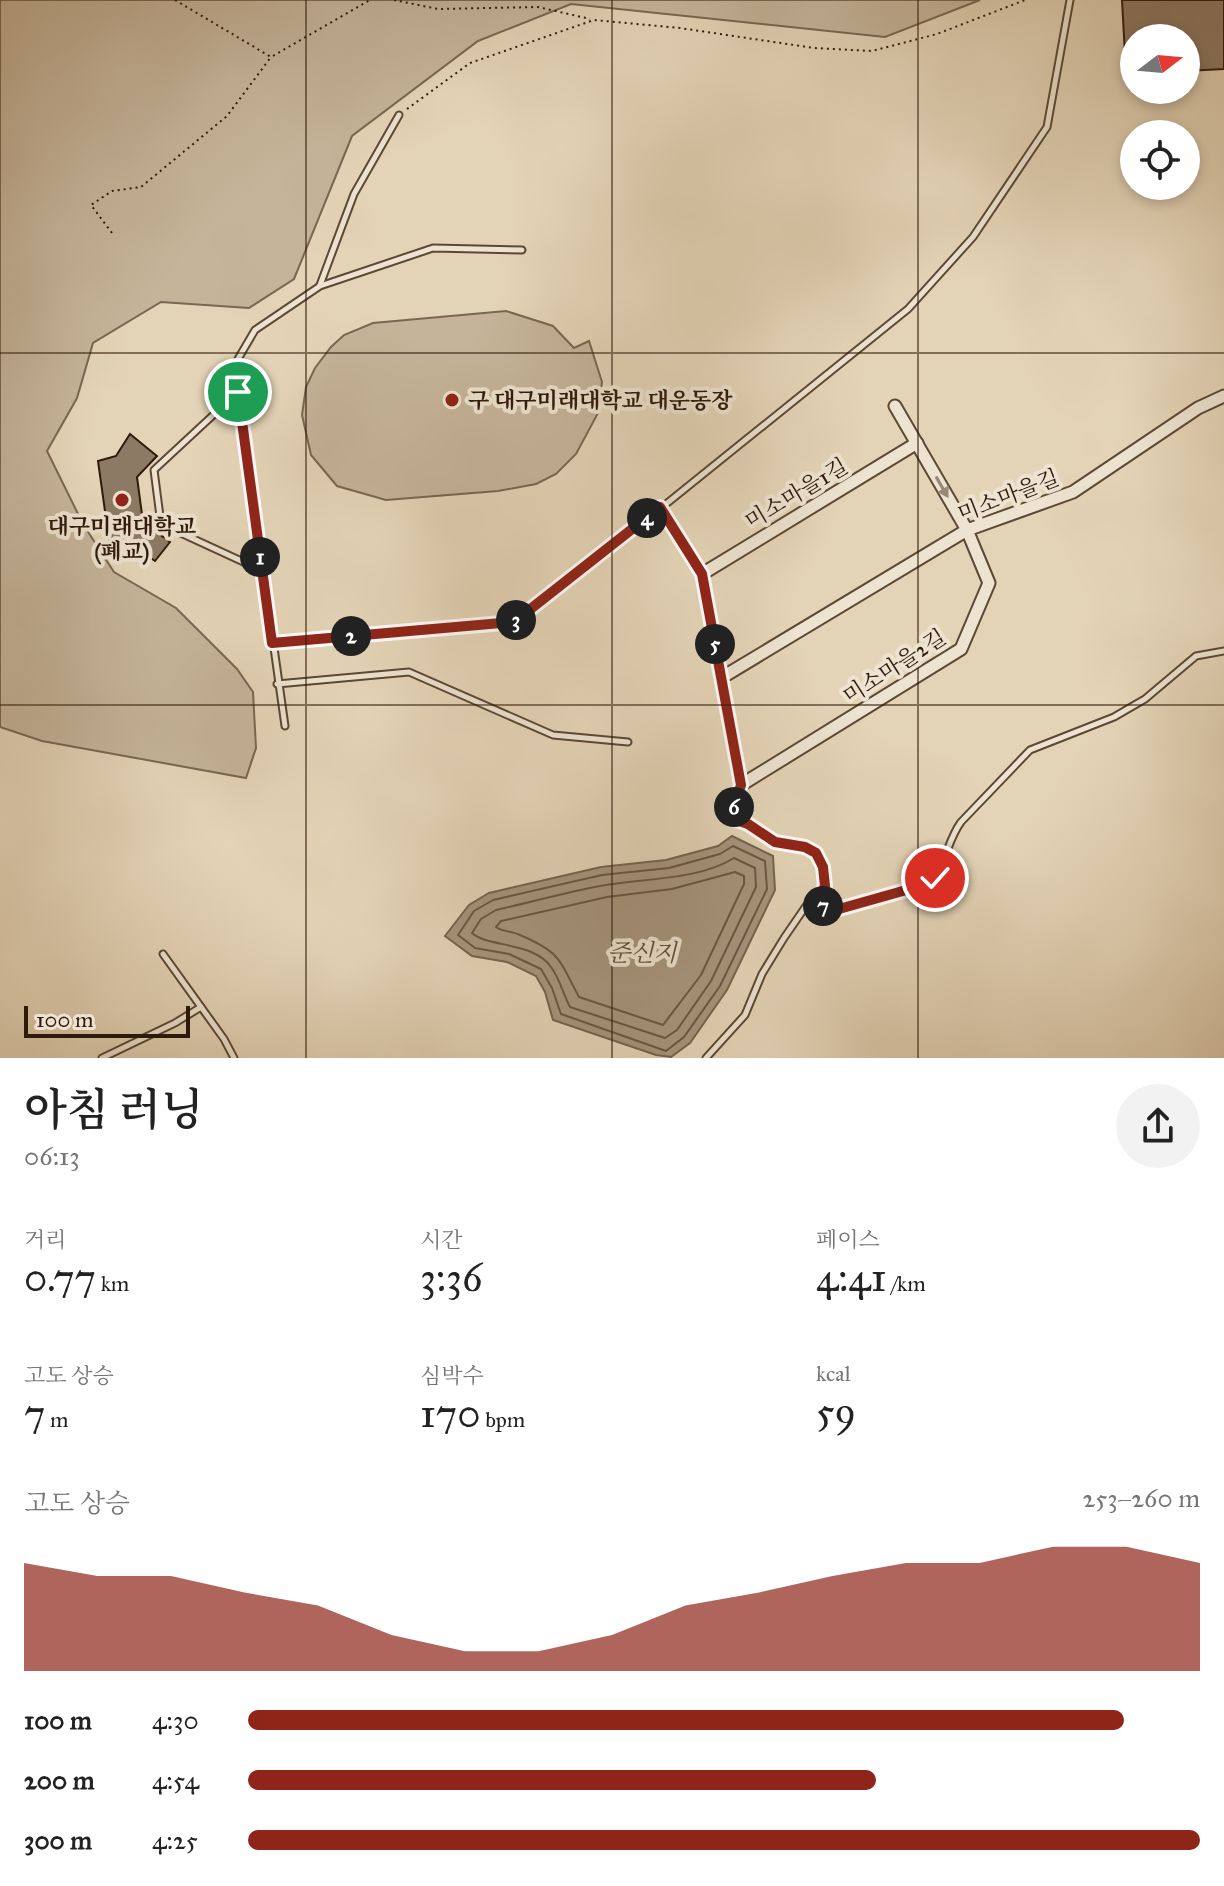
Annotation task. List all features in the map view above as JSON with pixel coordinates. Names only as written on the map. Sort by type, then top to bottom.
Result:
[{"type":"street","name":"미소마을길","points":[[721,678],[967,530],[1073,492],[1198,408],[1224,396]]},
{"type":"street","points":[[895,406],[967,530]]},
{"type":"street","name":"미소마을1길","points":[[702,574],[917,443]]},
{"type":"street","points":[[660,507],[702,574],[741,785],[730,818]]},
{"type":"street","name":"미소마을2길","points":[[741,785],[961,649],[989,583],[967,530]]},
{"type":"lane","points":[[272,643],[514,622],[908,309],[973,237],[1047,127],[1070,0]]},
{"type":"lane","points":[[320,286],[354,194],[399,115]]},
{"type":"lane","points":[[285,726],[238,392],[238,359],[255,330],[320,286],[433,248],[522,250]]},
{"type":"lane","points":[[238,392],[154,470],[161,524],[262,570]]},
{"type":"lane","points":[[817,902],[832,911],[924,885],[935,878],[961,822],[1030,750],[1114,717],[1145,699],[1196,656],[1224,651]]},
{"type":"lane","points":[[277,684],[409,672],[553,735],[628,742]]},
{"type":"lane","points":[[706,1058],[745,1015],[762,974],[784,938],[806,906],[817,902],[825,886],[823,867],[816,853],[805,847],[775,842],[748,824],[730,818]]},
{"type":"lane","points":[[163,954],[224,1039],[234,1058]]},
{"type":"lane","points":[[102,1058],[201,1007]]},
{"type":"path","points":[[175,0],[271,57]]},
{"type":"path","points":[[112,233],[91,205],[112,191],[141,187],[227,116],[271,57],[370,0]]},
{"type":"path","points":[[394,0],[438,9],[538,7],[594,20],[680,28],[814,48],[872,51],[937,34],[1025,0]]},
{"type":"path","points":[[399,115],[470,63],[594,20]]},
{"type":"shaded area","points":[[0,0],[980,0],[885,37],[571,4],[478,41],[352,136],[294,279],[249,308],[161,302],[93,343],[77,398],[47,451],[83,524],[114,572],[176,608],[237,669],[253,692],[256,748],[246,778],[42,741],[0,727]]},
{"type":"shaded area","name":"구 대구미래대학교 대운동장","points":[[506,311],[553,326],[574,348],[589,341],[602,382],[598,413],[576,454],[556,474],[536,484],[498,491],[386,500],[337,486],[311,455],[302,415],[306,387],[315,368],[331,347],[344,335],[373,323]]},
{"type":"water","name":"준신지","points":[[732,836],[773,856],[775,890],[727,990],[690,1043],[671,1057],[656,1055],[553,1020],[545,992],[536,976],[507,962],[472,956],[445,936],[469,905],[489,893],[601,867],[666,860],[718,846]]},
{"type":"building","points":[[1122,0],[1224,0],[1224,69],[1200,70],[1200,24],[1123,24]]},
{"type":"building","name":"대구미래대학교 (폐교)","points":[[130,434],[157,456],[137,477],[143,522],[170,542],[155,561],[127,542],[110,547],[98,461],[116,456]]},
{"type":"place","name":"구 대구미래대학교 대운동장","points":[[452,400]]},
{"type":"place","name":"대구미래대학교 (폐교)","points":[[122,500]]},
{"type":"route","points":[[238,392],[272,643],[514,622],[578,575],[660,507],[702,574],[741,785],[730,818],[748,824],[775,842],[805,847],[816,853],[823,867],[825,886],[817,902],[832,911],[924,885],[935,878]]}]
